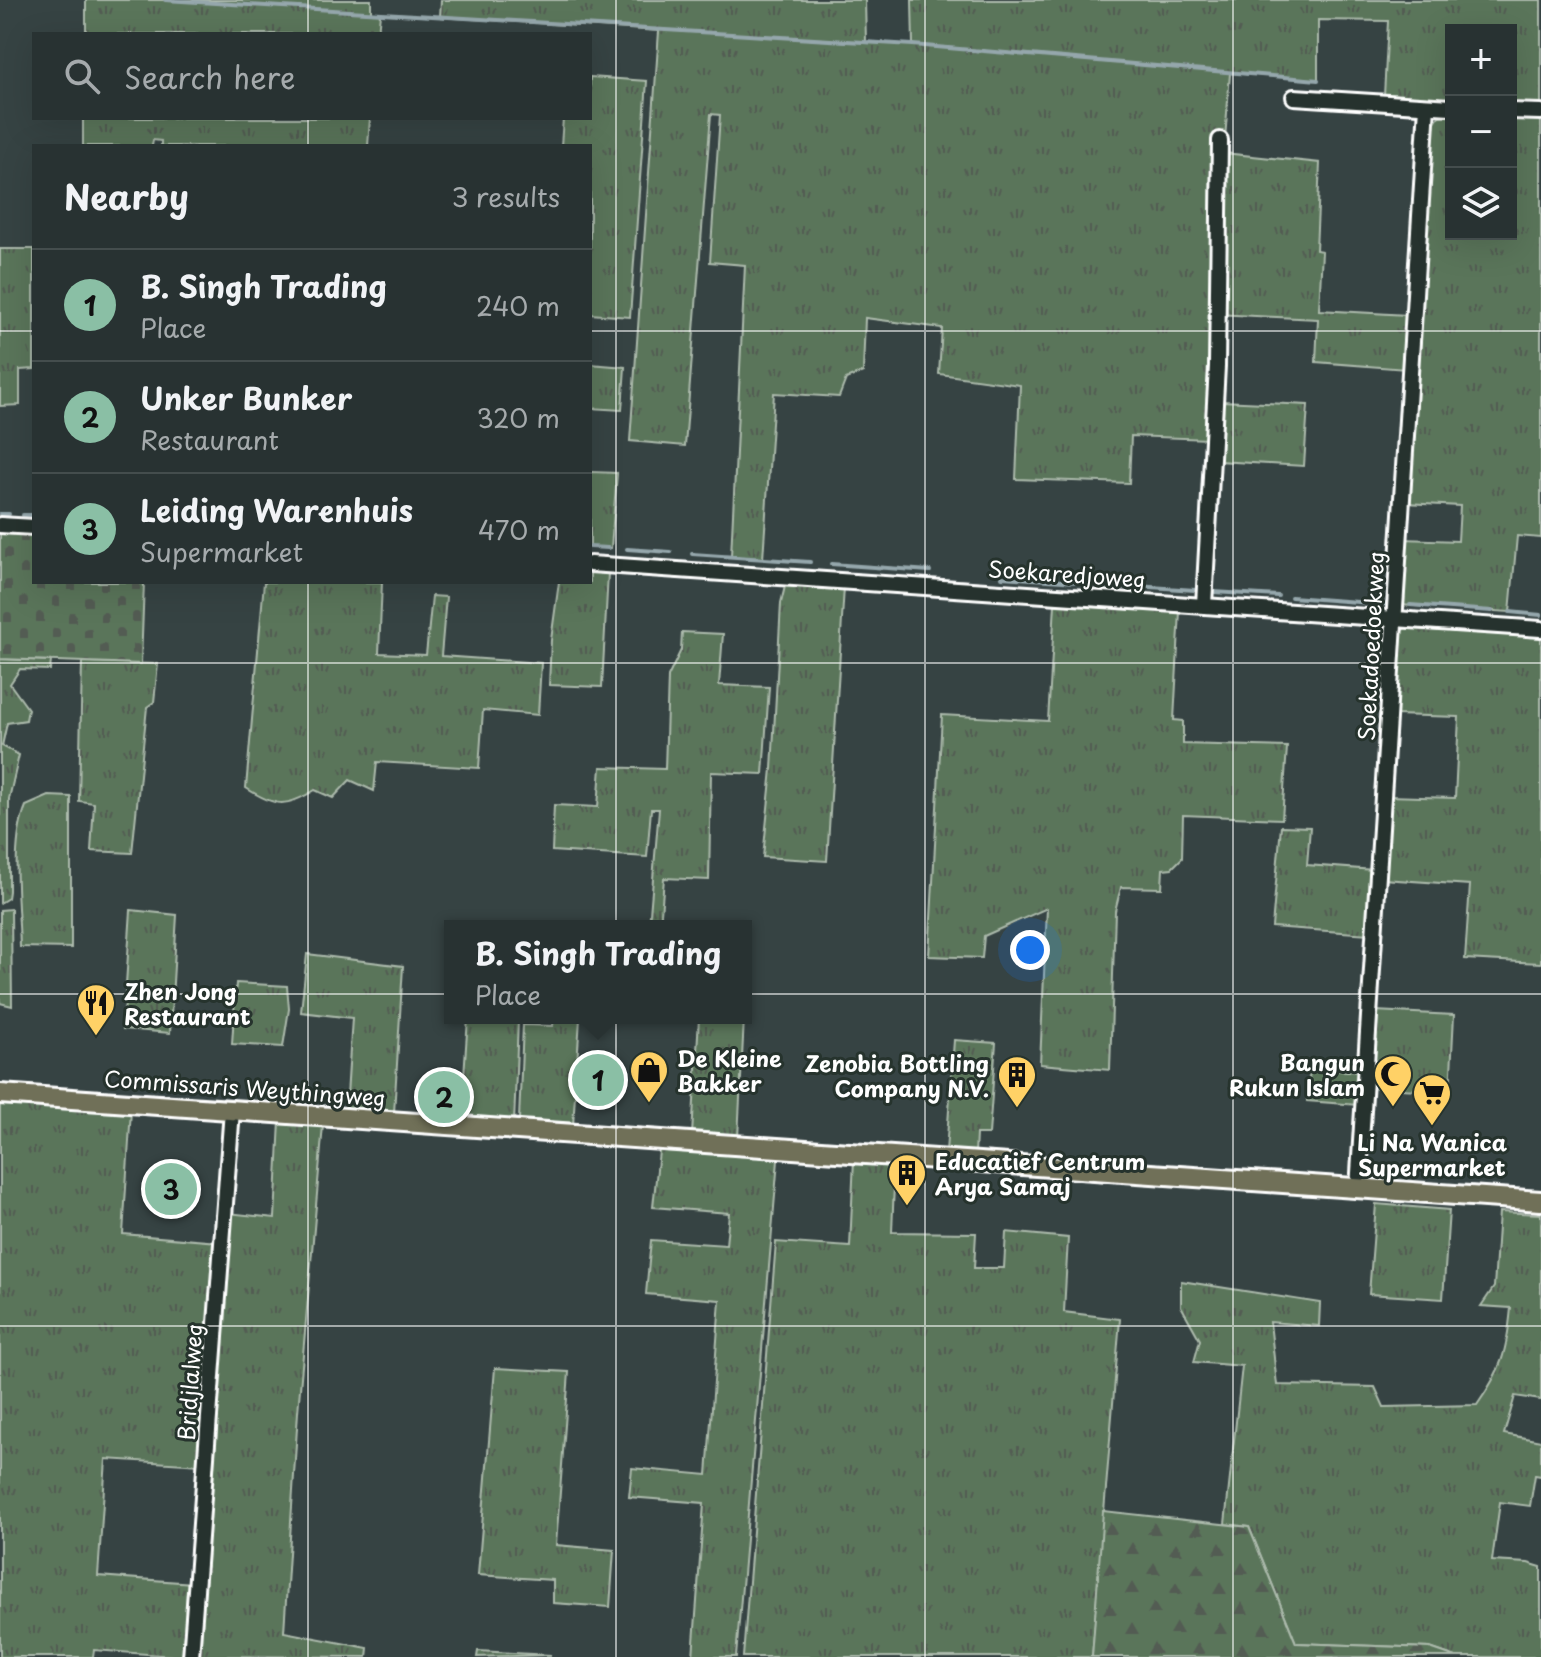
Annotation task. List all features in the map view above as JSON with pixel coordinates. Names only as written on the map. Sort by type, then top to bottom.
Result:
[{"type":"main road","name":"Commissaris Weythingweg","points":[[0,1094],[1541,1201]]},
{"type":"street","points":[[1294,97],[1445,107]]},
{"type":"street","name":"Soekadoedoekweg","points":[[1358,1189],[1427,106]]},
{"type":"street","points":[[1517,111],[1541,112]]},
{"type":"street","points":[[1204,605],[1217,366],[1220,140]]},
{"type":"street","points":[[0,525],[32,527]]},
{"type":"street","name":"Soekaredjoweg","points":[[592,564],[1541,629]]},
{"type":"street","name":"Bridjlalweg","points":[[191,1657],[232,1110]]},
{"type":"green space","points":[[86,0],[371,0],[371,12],[380,13],[378,32],[86,32]]},
{"type":"green space","points":[[441,0],[865,0],[866,42],[913,45],[912,0],[1541,0],[1541,104],[1517,103],[1517,24],[1445,24],[1445,99],[1384,96],[1388,21],[1318,20],[1318,80],[1230,73],[1224,153],[1320,163],[1316,250],[1322,251],[1319,310],[1407,315],[1406,369],[1316,362],[1318,319],[1215,314],[1209,439],[1131,436],[1129,483],[1016,479],[1020,385],[939,374],[942,328],[865,318],[863,372],[846,379],[839,397],[774,393],[763,559],[731,556],[745,265],[710,262],[720,115],[711,114],[685,446],[630,441],[659,31],[440,17]]},
{"type":"green space","points":[[592,77],[647,81],[630,317],[592,314],[592,144],[561,144],[563,120],[592,120]]},
{"type":"green space","points":[[1445,114],[1445,240],[1517,240],[1517,117],[1541,118],[1541,538],[1517,536],[1510,612],[1399,605],[1403,539],[1458,541],[1460,506],[1406,503],[1431,128],[1439,116]]},
{"type":"green space","points":[[83,120],[370,120],[368,144],[161,144],[161,141],[153,140],[152,144],[83,144]]},
{"type":"green space","points":[[0,249],[32,249],[32,369],[20,370],[20,405],[0,406]]},
{"type":"green space","points":[[592,364],[625,367],[622,410],[592,408]]},
{"type":"green space","points":[[1221,401],[1308,405],[1304,466],[1218,461]]},
{"type":"green space","points":[[592,472],[617,473],[611,548],[592,547]]},
{"type":"green space","points":[[0,529],[32,532],[32,584],[144,584],[141,664],[0,659]]},
{"type":"green space","points":[[592,572],[608,573],[602,687],[549,685],[559,584],[592,584]]},
{"type":"green space","points":[[786,582],[844,587],[827,861],[763,857],[772,769],[781,603]]},
{"type":"green space","points":[[264,584],[382,584],[379,653],[426,655],[432,596],[446,597],[441,656],[541,663],[538,715],[483,710],[479,768],[377,762],[374,791],[350,780],[333,798],[315,790],[296,800],[280,803],[246,788]]},
{"type":"green space","points":[[1055,604],[1180,611],[1174,720],[1183,721],[1183,744],[1287,747],[1282,819],[1183,815],[1182,858],[1172,868],[1163,869],[1162,888],[1121,887],[1115,911],[1110,1070],[1040,1064],[1047,908],[984,936],[982,958],[929,956],[942,715],[1048,721]]},
{"type":"green space","points":[[1410,625],[1541,634],[1541,963],[1465,959],[1470,885],[1383,879],[1388,796],[1455,798],[1459,717],[1395,715],[1400,632]]},
{"type":"green space","points":[[682,632],[723,634],[719,685],[769,687],[763,774],[711,772],[709,880],[664,878],[660,920],[650,920],[659,809],[651,809],[647,857],[552,851],[554,805],[598,807],[601,767],[665,769],[668,677],[681,650]]},
{"type":"green space","points":[[0,659],[51,661],[50,670],[20,669],[10,684],[28,709],[26,720],[7,723],[2,746],[19,755],[9,799],[9,891],[8,898],[0,903]]},
{"type":"green space","points":[[82,662],[158,664],[154,702],[147,707],[132,853],[91,851],[94,803],[79,801]]},
{"type":"green space","points":[[49,796],[71,797],[71,948],[20,947],[17,857],[21,822],[26,806]]},
{"type":"green space","points":[[1281,826],[1310,827],[1307,865],[1374,870],[1369,934],[1272,927]]},
{"type":"green space","points":[[11,909],[12,1006],[0,1003],[0,910]]},
{"type":"green space","points":[[131,910],[177,915],[170,1033],[123,1029]]},
{"type":"green space","points":[[307,954],[403,966],[394,1113],[346,1111],[352,1018],[301,1012]]},
{"type":"green space","points":[[236,983],[287,986],[289,1009],[283,1047],[232,1044]]},
{"type":"green space","points":[[1375,1011],[1454,1015],[1450,1092],[1369,1087]]},
{"type":"green space","points":[[468,1024],[518,1024],[514,1123],[461,1119]]},
{"type":"green space","points":[[580,1024],[573,1126],[521,1123],[523,1025]]},
{"type":"green space","points":[[699,1024],[744,1024],[738,1138],[692,1135]]},
{"type":"green space","points":[[954,1040],[996,1043],[989,1134],[976,1134],[975,1154],[946,1152]]},
{"type":"green space","points":[[1310,1068],[1360,1072],[1358,1105],[1307,1101]]},
{"type":"green space","points":[[0,1101],[131,1110],[123,1234],[218,1242],[201,1465],[106,1459],[98,1576],[193,1583],[187,1657],[94,1650],[93,1657],[0,1657]]},
{"type":"green space","points":[[280,1121],[323,1125],[298,1412],[284,1632],[368,1648],[367,1657],[194,1656],[228,1213],[275,1218]]},
{"type":"green space","points":[[662,1148],[775,1155],[778,1160],[736,1657],[693,1657],[704,1503],[629,1497],[632,1468],[707,1475],[720,1300],[646,1294],[651,1240],[726,1245],[729,1213],[653,1207],[659,1151]]},
{"type":"green space","points":[[854,1159],[895,1161],[892,1232],[976,1233],[974,1268],[1004,1268],[1006,1232],[1068,1238],[1064,1312],[1120,1319],[1092,1657],[743,1657],[776,1242],[850,1247]]},
{"type":"green space","points":[[1376,1204],[1449,1210],[1443,1299],[1369,1294]]},
{"type":"green space","points":[[1499,1212],[1541,1214],[1541,1400],[1515,1396],[1504,1434],[1541,1441],[1541,1476],[1535,1475],[1530,1506],[1500,1502],[1492,1561],[1541,1567],[1541,1657],[1456,1657],[1430,1648],[1296,1643],[1249,1527],[1225,1524],[1242,1366],[1194,1362],[1200,1340],[1181,1306],[1181,1281],[1320,1303],[1319,1326],[1270,1322],[1277,1385],[1375,1387],[1384,1407],[1477,1405],[1498,1370],[1511,1308],[1481,1306],[1494,1287]]},
{"type":"green space","points":[[495,1368],[569,1372],[556,1545],[614,1550],[610,1607],[553,1603],[553,1580],[478,1575]]},
{"type":"green space","points":[[1103,1511],[1249,1527],[1296,1643],[1430,1648],[1456,1657],[1092,1657]]},
{"type":"green space","points":[[478,1651],[551,1655],[477,1657]]},
{"type":"waterway","points":[[165,0],[913,45],[1318,80]]},
{"type":"waterway","points":[[0,514],[9,514]]},
{"type":"waterway","points":[[23,515],[32,515]]},
{"type":"waterway","points":[[592,547],[608,548]]},
{"type":"waterway","points":[[627,549],[671,552]]},
{"type":"waterway","points":[[692,554],[810,562]]},
{"type":"waterway","points":[[831,564],[930,571]]},
{"type":"waterway","points":[[1002,577],[1195,590]]},
{"type":"waterway","points":[[1214,592],[1278,596]]},
{"type":"waterway","points":[[1291,597],[1385,604]]},
{"type":"waterway","points":[[1410,605],[1492,611]]},
{"type":"waterway","points":[[1510,612],[1541,615]]},
{"type":"place","name":"Zhen Jong Restaurant","points":[[96,1037]]},
{"type":"place","name":"B. Singh Trading","points":[[598,1080]]},
{"type":"place","name":"Unker Bunker","points":[[444,1097]]},
{"type":"place","name":"De Kleine Bakker","points":[[649,1104]]},
{"type":"place","name":"Bangun Rukun Islam","points":[[1393,1108]]},
{"type":"place","name":"Zenobia Bottling Company N.V.","points":[[1017,1109]]},
{"type":"place","name":"Li Na Wanica Supermarket","points":[[1432,1127]]},
{"type":"place","name":"Leiding Warenhuis","points":[[171,1189]]},
{"type":"place","name":"Educatief Centrum Arya Samaj","points":[[907,1207]]}]
